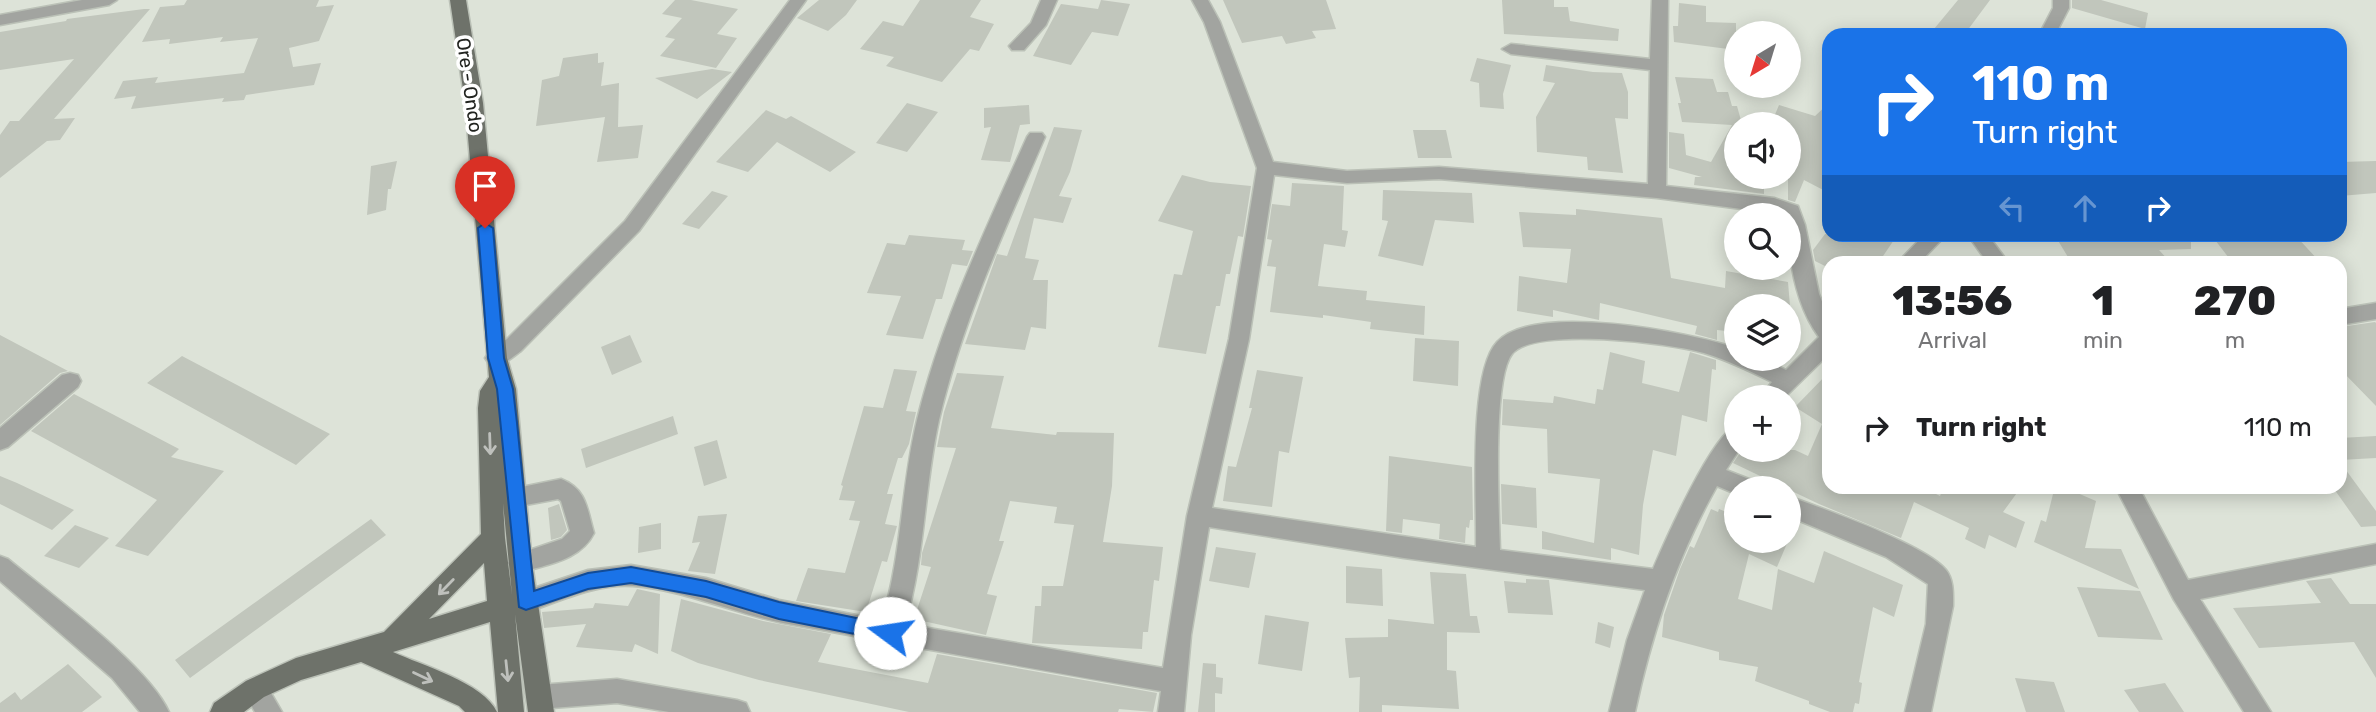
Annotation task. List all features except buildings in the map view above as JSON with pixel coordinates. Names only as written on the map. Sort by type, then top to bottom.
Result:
[{"type":"main road","name":"Ore - Ondo","points":[[458,0],[474,103],[498,368],[505,389],[520,563],[540,704]]},
{"type":"main road","points":[[498,368],[489,408],[494,538],[511,712]]},
{"type":"main road","points":[[392,641],[494,538]]},
{"type":"main road","points":[[223,712],[255,689],[296,670],[526,602]]},
{"type":"main road","points":[[361,650],[468,698],[484,712]]},
{"type":"street","points":[[0,20],[109,0]]},
{"type":"street","points":[[498,368],[514,345],[632,226],[798,0]]},
{"type":"street","points":[[1018,46],[1038,25],[1049,0]]},
{"type":"street","points":[[1171,712],[1173,681],[1199,516],[1239,339],[1266,168],[1212,22],[1200,0]]},
{"type":"street","points":[[1657,191],[1660,0]]},
{"type":"street","points":[[2051,28],[2061,8],[2061,0]]},
{"type":"street","points":[[1511,48],[1660,66]]},
{"type":"street","points":[[890,633],[904,588],[928,421],[968,292],[1036,137]]},
{"type":"street","points":[[1266,168],[1348,177],[1439,173],[1657,191],[1774,205],[1791,211],[1797,224],[1799,247],[1817,321],[1822,328]]},
{"type":"street","points":[[1914,256],[1929,242]]},
{"type":"street","points":[[1982,242],[1993,256]]},
{"type":"street","points":[[2347,316],[2376,311]]},
{"type":"street","points":[[1488,559],[1489,405],[1494,371],[1504,348],[1525,335],[1563,331],[1659,338],[1696,343],[1724,352]]},
{"type":"street","points":[[1782,385],[1822,345]]},
{"type":"street","points":[[1769,371],[1787,380]]},
{"type":"street","points":[[0,441],[70,381]]},
{"type":"street","points":[[1622,712],[1644,627],[1661,581],[1710,473],[1724,453]]},
{"type":"street","points":[[1710,473],[1724,479]]},
{"type":"street","points":[[515,497],[561,489],[571,495],[582,533],[570,547],[520,563]]},
{"type":"street","points":[[2130,494],[2182,592],[2258,712]]},
{"type":"street","points":[[1801,512],[1917,561],[1938,576],[1941,587],[1939,618],[1918,712]]},
{"type":"street","points":[[1199,516],[1488,559],[1661,581]]},
{"type":"street","points":[[2182,592],[2376,554]]},
{"type":"street","points":[[0,566],[121,670],[156,712]]},
{"type":"street","points":[[526,602],[588,581],[631,575],[706,589],[779,611],[890,633],[1173,681]]},
{"type":"street","points":[[255,689],[270,712]]},
{"type":"street","points":[[540,704],[617,691],[737,712]]},
{"type":"route","points":[[485,228],[496,358],[505,389],[520,563],[526,602],[588,581],[631,575],[706,589],[779,611],[890,633]]}]
